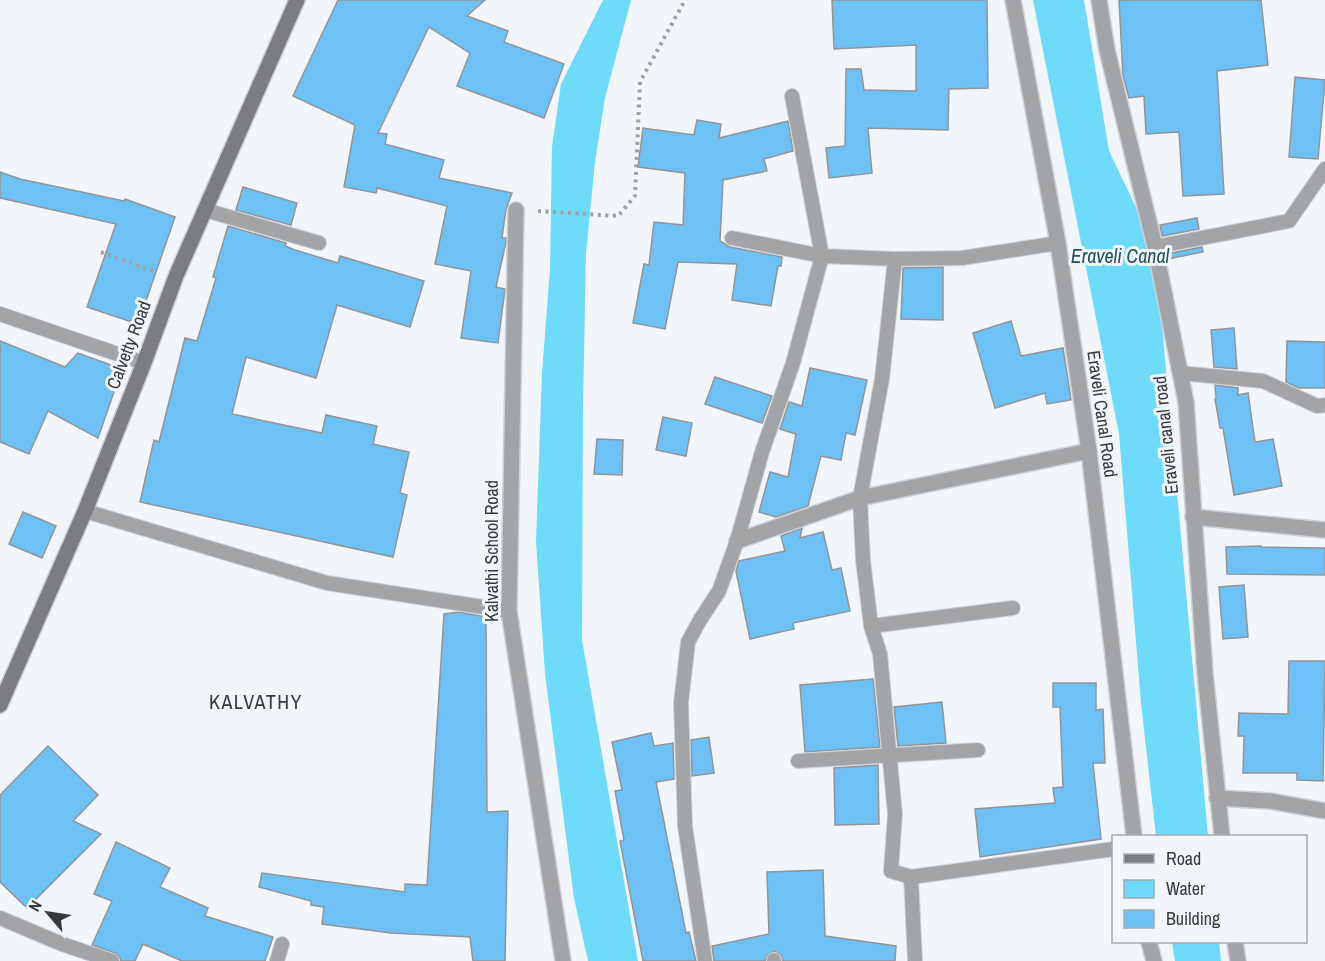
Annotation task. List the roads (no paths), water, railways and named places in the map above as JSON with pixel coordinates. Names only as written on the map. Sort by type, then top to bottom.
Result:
[{"type":"street","name":"Calvetty Road","points":[[0,705],[85,511],[176,276],[297,0]]},
{"type":"street","name":"Eraveli Canal Road","points":[[1013,0],[1058,243],[1089,451],[1134,835]]},
{"type":"street","name":"Eraveli canal road","points":[[1099,0],[1107,50],[1155,247],[1186,402],[1205,673],[1222,835]]},
{"type":"street","name":"Kalvathi School Road","points":[[516,210],[509,611],[563,961]]},
{"type":"street","points":[[737,541],[860,498],[1089,451]]},
{"type":"street","points":[[1193,517],[1325,530]]},
{"type":"street","points":[[1217,798],[1270,801],[1325,811]]},
{"type":"street","points":[[1149,943],[1154,961]]},
{"type":"street","points":[[1235,943],[1238,961]]},
{"type":"lane","points":[[705,961],[685,826],[681,703],[688,642],[719,591],[737,541],[762,452],[793,363],[822,256],[792,96]]},
{"type":"lane","points":[[1155,247],[1289,221],[1325,169]]},
{"type":"lane","points":[[205,210],[319,243]]},
{"type":"lane","points":[[732,238],[822,256],[895,259],[962,258],[1058,243]]},
{"type":"lane","points":[[895,259],[882,379],[860,498],[863,560],[870,626],[880,654],[895,814],[891,872],[911,877],[1112,849]]},
{"type":"lane","points":[[0,314],[144,363]]},
{"type":"lane","points":[[1180,373],[1263,381],[1317,406],[1325,405]]},
{"type":"lane","points":[[85,511],[327,584],[509,611]]},
{"type":"lane","points":[[870,626],[1013,608]]},
{"type":"lane","points":[[798,762],[978,750]]},
{"type":"lane","points":[[911,877],[915,961]]},
{"type":"lane","points":[[0,918],[62,944],[112,961]]},
{"type":"lane","points":[[277,961],[282,944]]},
{"type":"water","points":[[603,0],[631,0],[605,98],[595,162],[586,253],[582,640],[638,961],[588,961],[574,898],[545,674],[536,541],[542,373],[550,269],[552,147],[561,84]]},
{"type":"water","name":"Eraveli Canal","points":[[1033,0],[1084,0],[1109,151],[1155,247],[1208,835],[1156,835],[1141,703],[1119,434]]},
{"type":"water","points":[[1172,943],[1219,943],[1221,961],[1175,961]]},
{"type":"district","name":"KALVATHY","points":[[256,702]]}]
